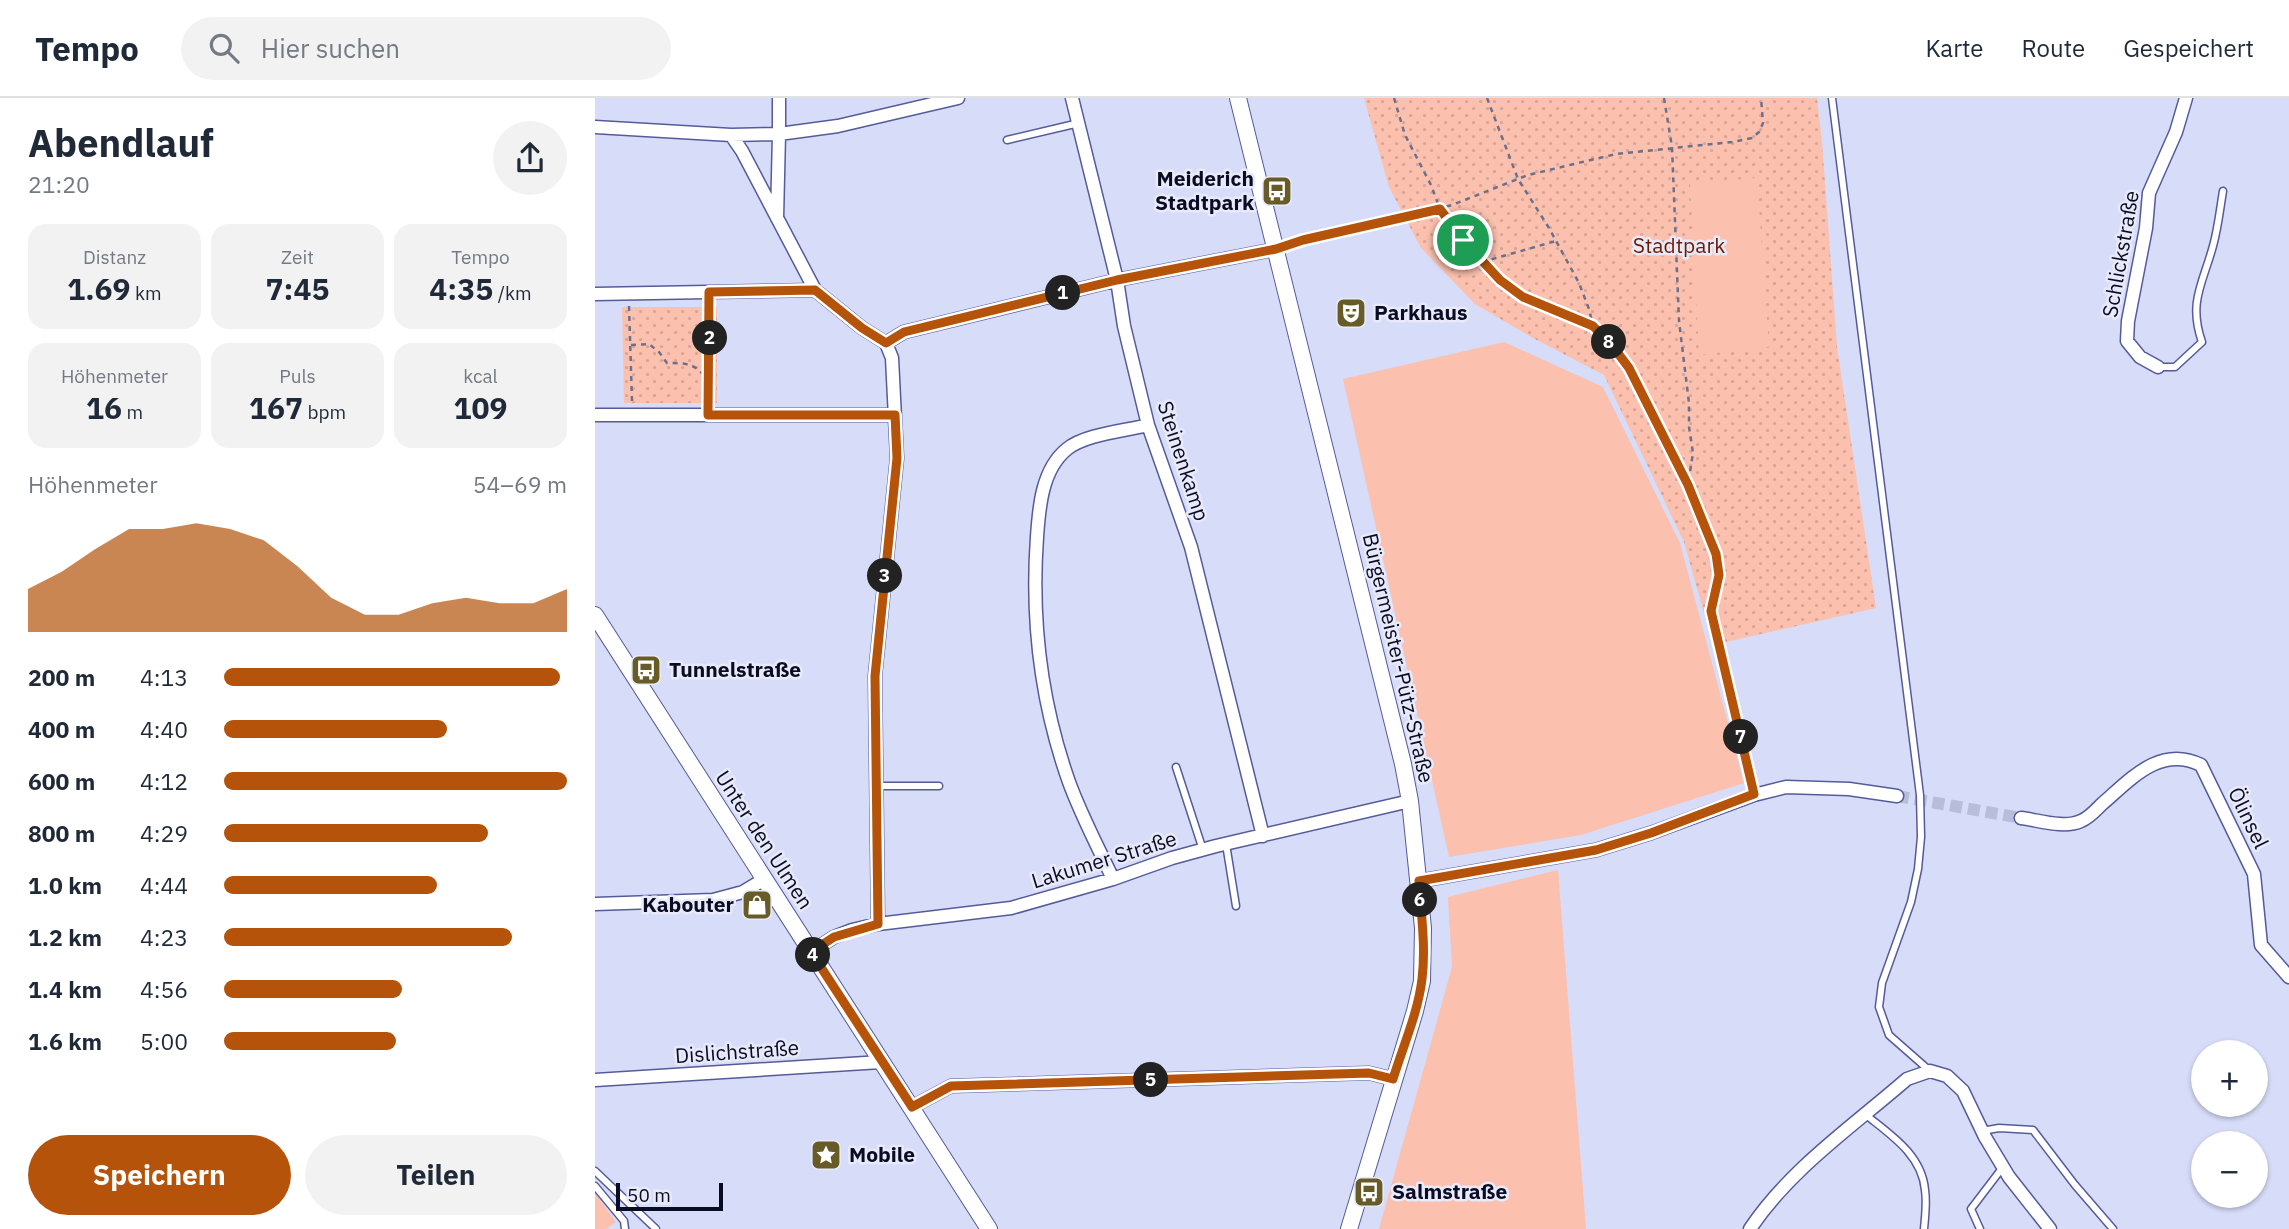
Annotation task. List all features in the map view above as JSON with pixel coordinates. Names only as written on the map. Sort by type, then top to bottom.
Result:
[{"type":"main road","name":"Bürgermeister-Pütz-Straße","points":[[1238,98],[1397,738],[1410,801],[1419,881],[1422,981],[1349,1229]]},
{"type":"main road","name":"Unter den Ulmen","points":[[595,615],[989,1229]]},
{"type":"street","points":[[777,222],[779,98]]},
{"type":"street","points":[[595,127],[731,135],[779,134],[838,126],[958,98]]},
{"type":"street","name":"Steinenkamp","points":[[1072,98],[1117,280],[1124,326],[1148,425],[1191,547],[1263,836]]},
{"type":"street","name":"Schlickstraße","points":[[2158,366],[2140,357],[2127,341],[2128,321],[2146,228],[2149,193],[2176,132],[2186,98]]},
{"type":"street","points":[[731,135],[815,290],[862,328],[886,343],[893,358],[897,458],[875,676],[878,924]]},
{"type":"street","points":[[886,343],[904,332],[1117,280],[1276,249]]},
{"type":"street","points":[[595,294],[815,290]]},
{"type":"street","points":[[595,415],[895,415]]},
{"type":"street","points":[[1113,879],[1070,785],[1059,751],[1042,676],[1034,586],[1037,540],[1042,498],[1050,471],[1068,448],[1093,438],[1148,425]]},
{"type":"street","name":"Ölinsel","points":[[2021,818],[2064,824],[2078,823],[2148,767],[2178,757],[2201,765],[2254,874],[2261,945],[2289,977]]},
{"type":"street","points":[[1419,881],[1596,850],[1651,833],[1754,794],[1786,787],[1807,786],[1897,796]]},
{"type":"street","name":"Lakumer Straße","points":[[811,952],[834,937],[878,924],[1011,908],[1203,850],[1410,801]]},
{"type":"street","points":[[595,904],[713,900],[743,892],[763,880]]},
{"type":"street","name":"Dislichstraße","points":[[595,1080],[881,1062]]},
{"type":"street","points":[[1750,1229],[1790,1179],[1907,1079],[1930,1071],[1947,1076],[1963,1091],[2003,1167],[2050,1229]]},
{"type":"street","points":[[912,1107],[951,1086],[1369,1073],[1393,1079]]},
{"type":"lane","points":[[1832,98],[1920,795],[1921,837],[1918,869],[1911,902],[1882,983],[1879,1007],[1889,1035],[1930,1071]]},
{"type":"lane","points":[[1007,140],[1079,123]]},
{"type":"lane","points":[[2158,366],[2175,367],[2201,342],[2195,324],[2195,305],[2214,244],[2223,191]]},
{"type":"lane","points":[[1276,249],[1303,240],[1388,222]]},
{"type":"lane","points":[[1176,767],[1203,850]]},
{"type":"lane","points":[[876,786],[939,786]]},
{"type":"lane","points":[[1226,844],[1236,906]]},
{"type":"lane","points":[[1866,1115],[1909,1152],[1919,1166],[1925,1190],[1924,1229]]},
{"type":"lane","points":[[1982,1131],[1999,1128],[2033,1130],[2113,1229]]},
{"type":"lane","points":[[1980,1229],[1971,1209],[2003,1167]]},
{"type":"lane","points":[[595,1171],[656,1229]]},
{"type":"lane","points":[[595,1186],[624,1221],[625,1229]]},
{"type":"path","points":[[1394,98],[1405,135],[1431,185],[1440,209],[1482,262],[1523,297],[1593,326],[1629,368],[1688,485],[1719,564],[1711,611],[1754,794]]},
{"type":"path","points":[[1487,98],[1518,179],[1556,241],[1586,299],[1593,326]]},
{"type":"path","points":[[1664,98],[1672,147],[1679,331],[1693,453],[1688,485]]},
{"type":"path","points":[[1388,222],[1440,209],[1518,179],[1616,154],[1752,138],[1763,123],[1761,98]]},
{"type":"path","points":[[1482,262],[1556,241]]},
{"type":"path","points":[[708,415],[709,292]]},
{"type":"path","points":[[629,293],[633,415]]},
{"type":"path","points":[[631,345],[649,344],[667,363],[685,363],[699,369],[707,379]]},
{"type":"green space","name":"Stadtpark","points":[[1364,98],[1817,98],[1837,347],[1876,608],[1713,645],[1684,542],[1604,375],[1475,304],[1421,248],[1389,187]]},
{"type":"green space","points":[[1757,178],[1769,347],[1699,355],[1690,183]]},
{"type":"green space","points":[[622,307],[717,307],[717,403],[624,403]]},
{"type":"green space","points":[[1504,342],[1603,387],[1680,543],[1744,783],[1581,835],[1449,857],[1343,379]]},
{"type":"green space","points":[[1558,870],[1586,1229],[1379,1229],[1452,967],[1448,897]]},
{"type":"green space","points":[[595,1193],[616,1222],[606,1229],[595,1229]]},
{"type":"tunnel","points":[[1897,796],[2021,818]]},
{"type":"place","name":"Meiderich Stadtpark","points":[[1277,191]]},
{"type":"place","name":"Parkhaus","points":[[1351,313]]},
{"type":"place","name":"Tunnelstraße","points":[[646,670]]},
{"type":"place","name":"Kabouter","points":[[757,905]]},
{"type":"place","name":"Mobile","points":[[826,1155]]},
{"type":"place","name":"Salmstraße","points":[[1369,1192]]},
{"type":"route","points":[[1440,209],[1463,240],[1500,280],[1523,297],[1546,309],[1593,326],[1629,368],[1688,485],[1719,564],[1711,611],[1754,794],[1651,833],[1596,850],[1419,881],[1423,928],[1422,981],[1393,1079],[1369,1073],[951,1086],[912,1107],[811,952],[834,937],[878,924],[875,676],[897,458],[895,415],[708,415],[709,292],[815,290],[862,328],[886,343],[904,332],[1117,280],[1276,249],[1303,240],[1440,209]]}]
